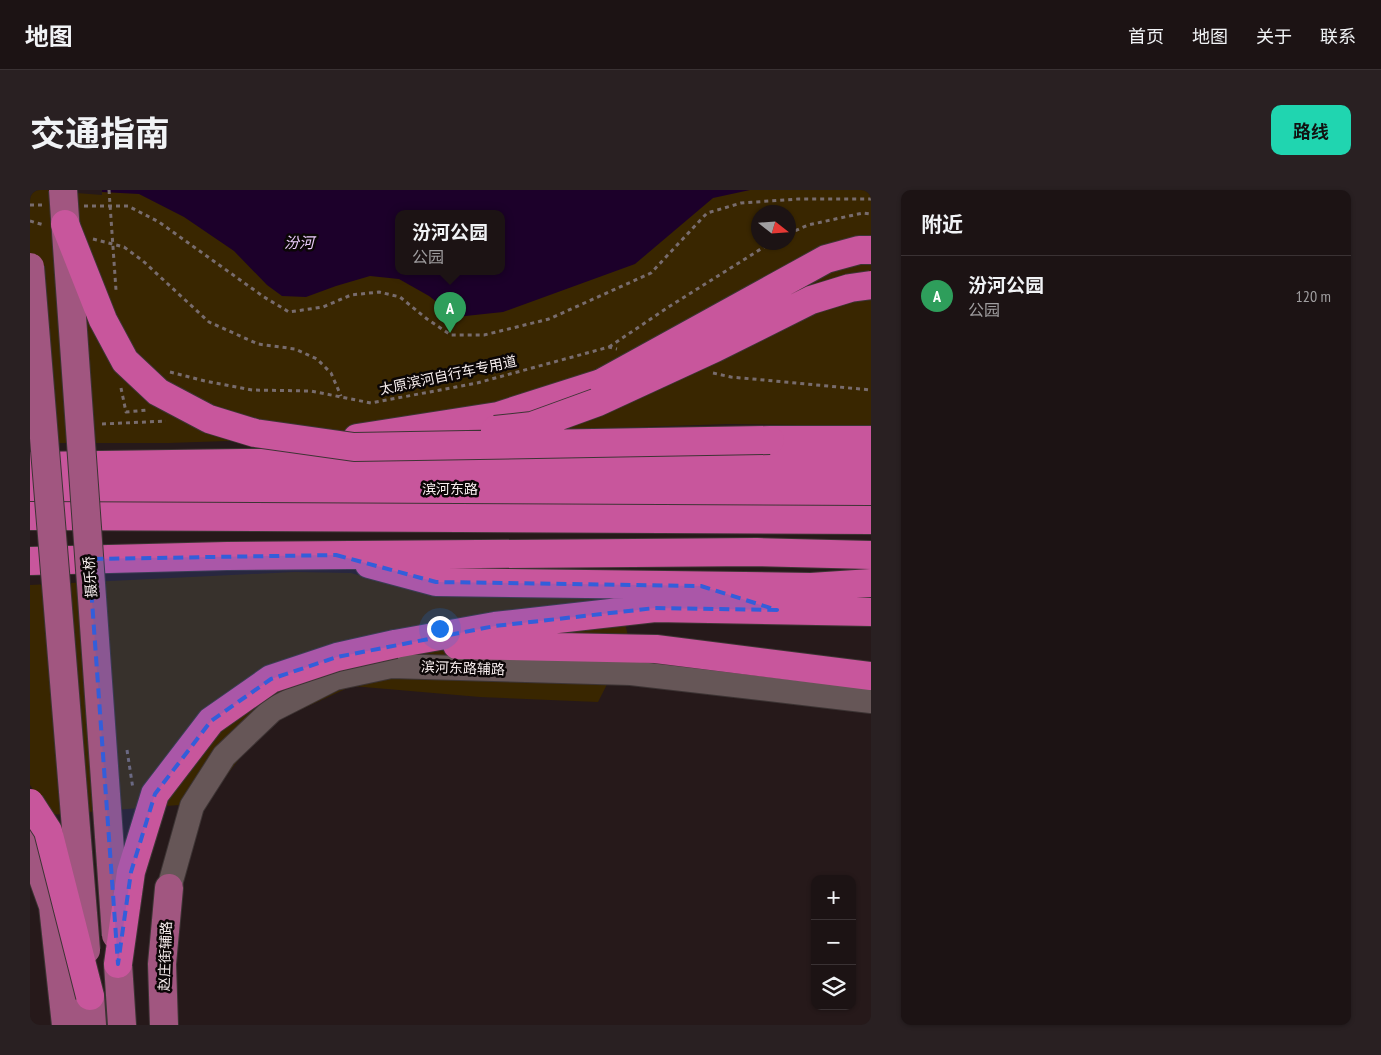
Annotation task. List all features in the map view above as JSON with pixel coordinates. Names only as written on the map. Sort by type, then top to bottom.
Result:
[{"type":"highway","points":[[65,215],[102,320],[125,361],[158,392],[209,419],[255,433],[354,447],[871,440]]},
{"type":"highway","points":[[207,463],[498,416],[600,383],[826,259],[859,250],[871,250]]},
{"type":"highway","points":[[345,446],[532,426],[598,402],[716,348],[810,300],[871,284]]},
{"type":"highway","points":[[30,466],[207,463],[871,465]]},
{"type":"highway","name":"滨河东路","points":[[30,487],[871,491]]},
{"type":"highway","name":"滨河东路","points":[[30,516],[871,520]]},
{"type":"highway","points":[[30,560],[336,555],[747,552],[871,555]]},
{"type":"highway","points":[[336,555],[436,582],[701,586],[811,599],[871,612]]},
{"type":"highway","points":[[118,964],[131,872],[156,794],[211,721],[271,679],[337,657],[395,644],[495,626],[655,608],[777,610],[871,583]]},
{"type":"highway","points":[[701,586],[777,610]]},
{"type":"highway","points":[[395,644],[656,650],[871,676]]},
{"type":"highway","points":[[30,802],[48,831],[90,996]]},
{"type":"main road","name":"摄乐桥","points":[[65,215],[122,1025]]},
{"type":"main road","points":[[30,267],[92,1025]]},
{"type":"main road","points":[[30,842],[53,906],[66,1025]]},
{"type":"main road","name":"赵庄街辅路","points":[[164,1025],[162,964],[169,888]]},
{"type":"street","name":"滨河东路辅路","points":[[169,888],[192,806],[224,756],[272,710],[334,678],[391,666],[631,674],[871,701]]},
{"type":"path","points":[[109,190],[116,296]]},
{"type":"path","points":[[30,221],[128,206],[159,222],[264,298],[289,312],[323,307],[351,295],[380,292],[400,297],[450,335],[484,335],[549,319],[651,273],[707,213],[741,203],[798,199],[871,199]]},
{"type":"path","points":[[30,205],[65,215],[124,247],[143,261],[209,322],[258,344],[296,348],[316,359],[331,373],[342,397]]},
{"type":"path","points":[[796,230],[808,225],[862,213],[871,214]]},
{"type":"path","points":[[609,347],[759,250]]},
{"type":"path","points":[[609,347],[618,350]]},
{"type":"path","name":"太原滨河自行车专用道","points":[[164,370],[205,381],[252,390],[311,391],[371,403],[476,383],[609,347]]},
{"type":"path","points":[[712,372],[730,377],[871,390]]},
{"type":"path","points":[[126,412],[152,409]]},
{"type":"path","points":[[101,415],[102,424],[173,420]]},
{"type":"path","points":[[126,743],[133,792]]},
{"type":"highlighted area","points":[[336,555],[436,582],[701,586],[777,610],[655,608],[495,626],[337,657],[271,679],[211,721],[155,794],[131,872],[118,964],[89,559]]},
{"type":"shaded area","points":[[30,190],[871,190],[871,426],[728,424],[169,443],[30,443]]},
{"type":"shaded area","points":[[294,572],[351,573],[401,587],[620,600],[629,641],[598,702],[480,697],[352,686],[265,726],[205,803],[50,815],[30,785],[30,585]]},
{"type":"water","name":"汾河","points":[[64,190],[750,190],[713,198],[635,264],[503,312],[456,317],[429,296],[399,279],[370,276],[306,297],[282,296],[267,285],[234,251],[184,217],[139,194]]},
{"type":"pier","points":[[62,190],[102,190],[102,195],[64,192]]},
{"type":"place","name":"汾河公园","points":[[450,333]]}]
